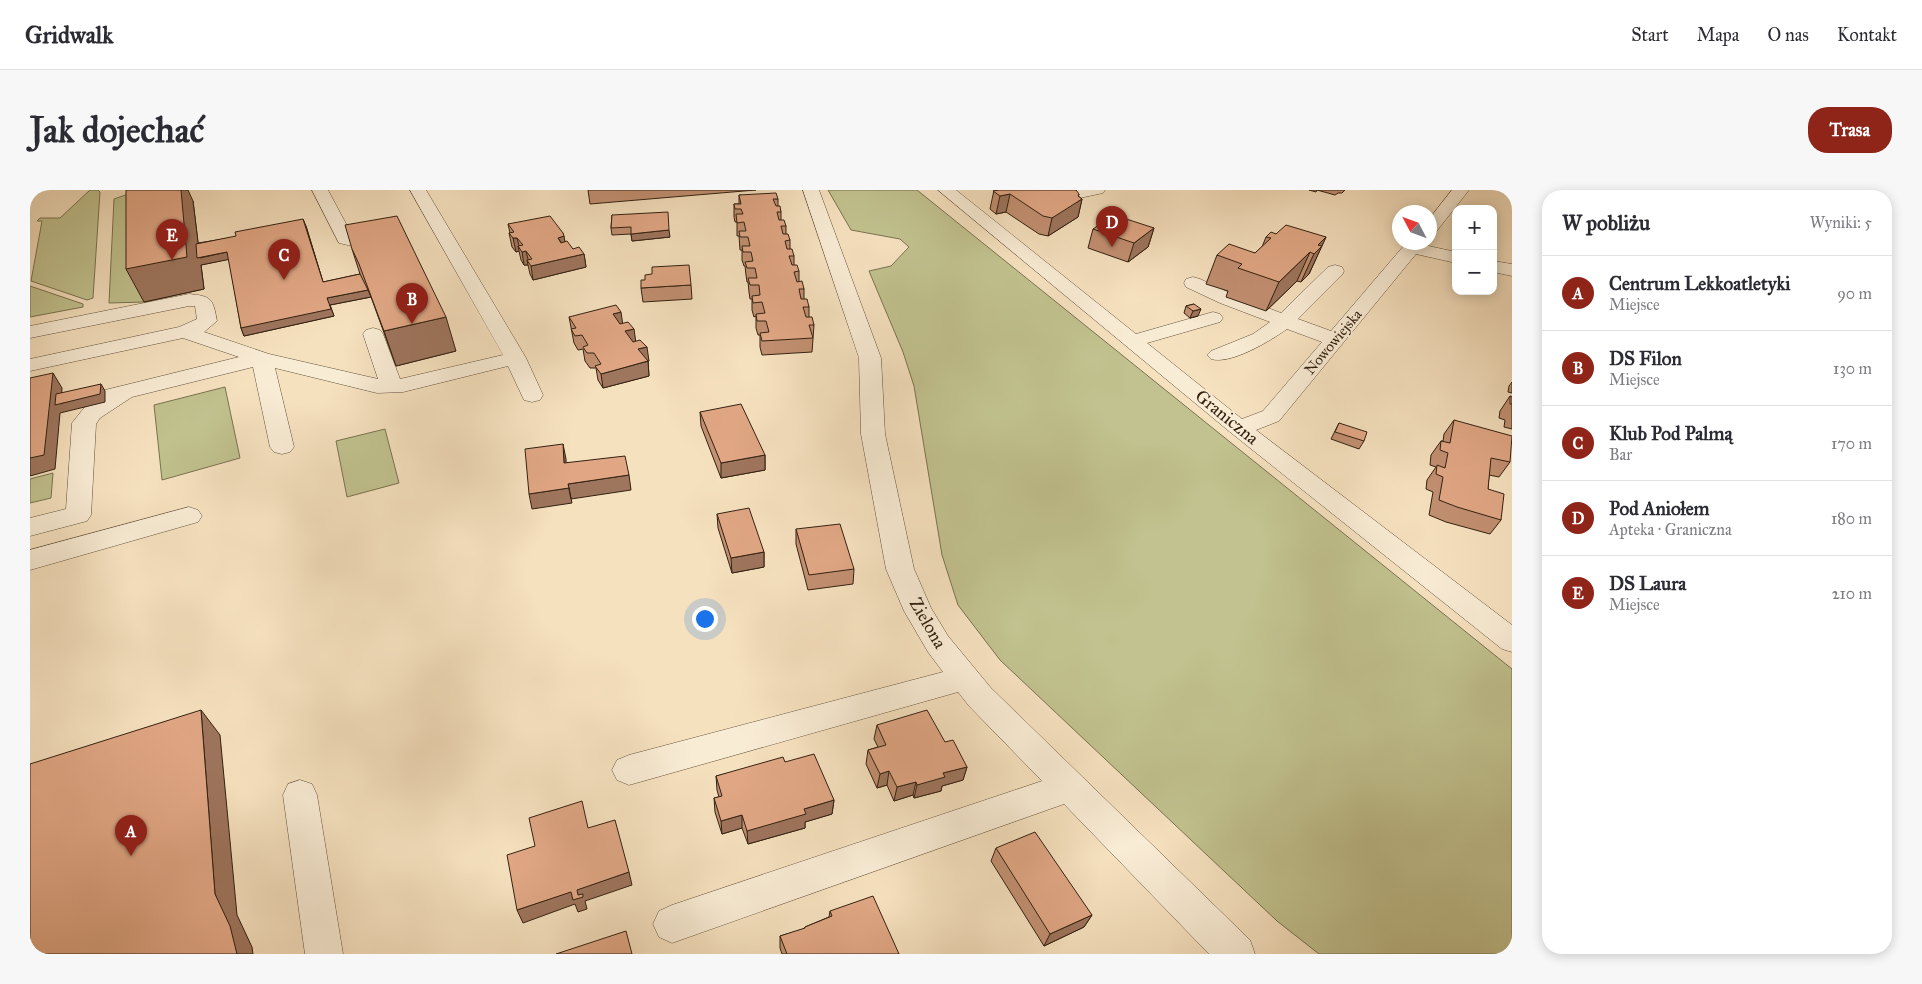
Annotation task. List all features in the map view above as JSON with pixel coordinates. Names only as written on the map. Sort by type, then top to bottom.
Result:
[{"type":"street","points":[[320,190],[345,240],[390,234]]},
{"type":"street","points":[[418,190],[515,358],[532,395]]},
{"type":"street","name":"Zielona","points":[[811,190],[870,358],[873,434],[900,569],[918,611],[938,644],[980,697],[1236,954]]},
{"type":"street","name":"Graniczna","points":[[946,190],[1238,427],[1512,641]]},
{"type":"street","points":[[1037,190],[1075,194],[1097,190]]},
{"type":"street","points":[[1437,219],[1461,190]]},
{"type":"street","name":"Nowowiejska","points":[[1238,427],[1258,422],[1271,416],[1411,250]]},
{"type":"street","points":[[1431,250],[1452,257]]},
{"type":"street","points":[[1497,267],[1512,270]]},
{"type":"street","points":[[1218,355],[1260,338],[1283,322],[1335,271]]},
{"type":"street","points":[[1193,282],[1227,300],[1335,340]]},
{"type":"street","points":[[30,332],[189,300],[200,301],[204,304],[208,321],[199,327],[184,332],[30,365]]},
{"type":"street","points":[[1132,341],[1213,318]]},
{"type":"street","points":[[184,332],[262,358],[355,382],[392,385],[403,385],[515,358]]},
{"type":"street","points":[[373,334],[392,385]]},
{"type":"street","points":[[30,527],[78,515],[84,422],[114,395],[262,358]]},
{"type":"street","points":[[262,358],[282,447]]},
{"type":"street","points":[[30,560],[189,516]]},
{"type":"street","points":[[629,770],[965,678]]},
{"type":"street","points":[[672,924],[1069,787]]},
{"type":"street","points":[[300,795],[324,954]]},
{"type":"green space","points":[[90,190],[98,190],[100,192],[93,298],[87,300],[31,281],[42,221],[37,221],[40,218],[60,218]]},
{"type":"green space","points":[[140,190],[144,302],[109,303],[114,199]]},
{"type":"green space","points":[[828,190],[917,190],[1512,669],[1512,954],[1319,954],[1277,921],[1000,660],[958,605],[942,555],[914,386],[903,352],[869,271],[891,266],[909,247],[900,239],[851,230]]},
{"type":"green space","points":[[30,286],[83,304],[83,307],[30,317]]},
{"type":"green space","points":[[225,387],[240,458],[162,480],[154,405]]},
{"type":"green space","points":[[385,429],[399,483],[347,497],[336,441]]},
{"type":"green space","points":[[53,473],[51,498],[30,503],[30,479]]},
{"type":"building","points":[[126,190],[181,190],[187,257],[126,269]]},
{"type":"building","points":[[1076,190],[1079,194],[1078,196],[1082,199],[1052,218],[1043,216],[1010,194],[1000,196],[993,191]]},
{"type":"building","points":[[776,193],[778,199],[773,199],[776,206],[780,206],[781,212],[777,212],[779,220],[784,220],[786,226],[781,226],[783,234],[788,234],[790,240],[785,241],[787,249],[792,249],[794,256],[789,256],[792,265],[797,265],[799,271],[794,272],[797,282],[802,281],[804,289],[799,289],[801,299],[807,299],[809,307],[803,307],[806,317],[812,317],[814,325],[809,325],[813,338],[762,341],[760,333],[769,332],[766,321],[757,321],[756,314],[765,313],[762,302],[753,303],[752,296],[760,295],[759,285],[750,285],[748,278],[757,278],[755,268],[747,268],[745,262],[753,261],[751,252],[743,252],[742,246],[750,246],[748,237],[740,237],[739,231],[746,231],[744,222],[737,223],[736,214],[743,214],[741,209],[735,209],[734,204],[741,204],[739,195]]},
{"type":"building","points":[[668,212],[669,230],[631,234],[631,227],[611,228],[612,215]]},
{"type":"building","points":[[1114,215],[1154,228],[1134,243],[1093,229]]},
{"type":"building","points":[[397,216],[446,317],[384,331],[352,249],[345,225]]},
{"type":"building","points":[[550,216],[563,233],[564,236],[558,238],[561,243],[567,241],[573,249],[579,247],[584,254],[531,266],[527,260],[532,259],[526,251],[522,252],[518,246],[523,245],[509,233],[514,232],[508,224]]},
{"type":"building","points":[[303,219],[323,282],[360,274],[368,290],[327,298],[331,309],[241,328],[227,252],[197,258],[196,244],[236,236],[235,232]]},
{"type":"building","points":[[1286,225],[1326,237],[1318,245],[1322,246],[1314,254],[1310,252],[1279,282],[1238,268],[1242,264],[1217,255],[1229,244],[1255,253],[1271,238],[1266,237],[1271,232],[1276,234]]},
{"type":"building","points":[[689,265],[691,285],[641,288],[641,280],[645,280],[645,275],[652,274],[652,267]]},
{"type":"building","points":[[1194,304],[1201,309],[1193,311],[1186,306]]},
{"type":"building","points":[[616,305],[621,312],[613,314],[620,324],[628,322],[634,329],[625,331],[633,342],[640,340],[647,347],[638,349],[648,361],[601,374],[595,366],[601,364],[594,353],[587,353],[583,347],[588,345],[582,335],[575,336],[571,329],[576,328],[569,317]]},
{"type":"building","points":[[53,373],[44,455],[30,458],[30,378]]},
{"type":"building","points":[[101,384],[100,394],[55,405],[56,394]]},
{"type":"building","points":[[741,404],[765,455],[721,463],[700,412]]},
{"type":"building","points":[[1454,420],[1512,436],[1510,462],[1491,458],[1488,489],[1504,494],[1501,520],[1439,500],[1443,477],[1436,474],[1437,465],[1445,468],[1448,453],[1440,450],[1441,441],[1450,443]]},
{"type":"building","points":[[1339,423],[1367,432],[1364,441],[1335,432]]},
{"type":"building","points":[[563,444],[564,463],[625,456],[629,475],[568,484],[569,488],[529,494],[525,449]]},
{"type":"building","points":[[749,508],[764,552],[731,558],[717,514]]},
{"type":"building","points":[[840,524],[854,569],[809,575],[796,529]]},
{"type":"building","points":[[201,710],[215,894],[230,926],[237,954],[30,954],[30,764]]},
{"type":"building","points":[[927,710],[945,742],[953,740],[967,767],[943,773],[945,777],[917,785],[916,782],[897,787],[889,771],[880,774],[868,750],[886,745],[877,725]]},
{"type":"building","points":[[814,754],[834,800],[804,809],[806,814],[747,831],[742,815],[721,821],[714,798],[722,796],[716,776],[783,757],[785,762]]},
{"type":"building","points":[[582,801],[588,828],[615,820],[629,872],[577,890],[578,895],[583,894],[583,897],[573,900],[571,892],[517,910],[507,855],[535,846],[529,818]]},
{"type":"building","points":[[1035,832],[1092,915],[1050,934],[996,848]]},
{"type":"building","points":[[873,896],[899,954],[787,954],[780,936],[805,928],[832,916],[830,911]]},
{"type":"building","points":[[626,931],[632,954],[556,954]]},
{"type":"place","name":"Pod Aniołem","points":[[1112,247]]},
{"type":"place","name":"DS Laura","points":[[172,260]]},
{"type":"place","name":"Klub Pod Palmą","points":[[284,280]]},
{"type":"place","name":"DS Filon","points":[[412,324]]},
{"type":"place","name":"Centrum Lekkoatletyki","points":[[131,856]]}]
